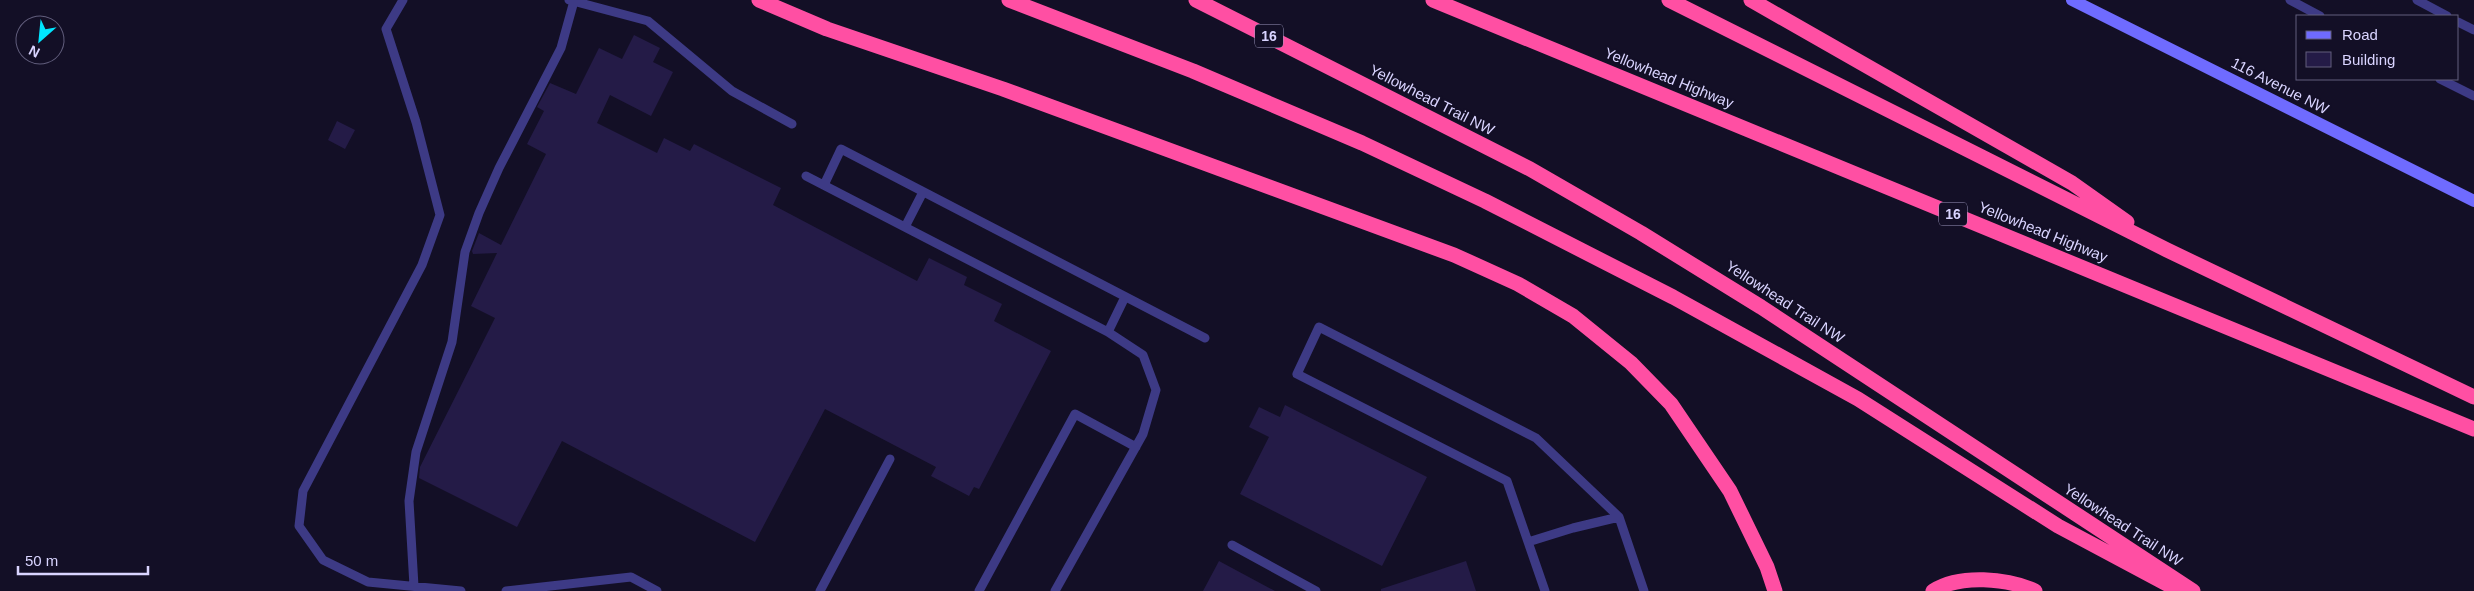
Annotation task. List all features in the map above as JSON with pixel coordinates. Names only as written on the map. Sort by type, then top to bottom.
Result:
[{"type":"highway","points":[[759,0],[827,29],[1002,89],[1454,255],[1518,284],[1574,316],[1631,362],[1671,404],[1730,491],[1767,567],[1775,591]]},
{"type":"highway","points":[[1010,0],[1193,71],[1362,143],[1485,201],[1673,296],[1850,394],[2058,526],[2180,591]]},
{"type":"highway","name":"Yellowhead Trail NW","points":[[1196,0],[1530,169],[1706,271],[2192,591]]},
{"type":"highway","name":"Yellowhead Highway","points":[[1433,0],[2474,428]]},
{"type":"highway","points":[[1669,0],[2167,250],[2474,397]]},
{"type":"highway","points":[[1751,0],[2072,183],[2167,250]]},
{"type":"highway","points":[[1933,591],[1958,582],[1996,581],[2024,586],[2034,591]]},
{"type":"street","name":"116 Avenue NW","points":[[2072,0],[2474,201]]},
{"type":"lane","points":[[403,0],[386,29],[416,122],[440,215],[422,265],[303,491],[299,526],[323,560],[368,582],[461,591]]},
{"type":"lane","points":[[2290,0],[2318,15]]},
{"type":"lane","points":[[2417,0],[2446,15]]},
{"type":"lane","points":[[414,586],[410,493],[416,452],[452,342],[465,252],[479,213],[499,168],[561,48],[571,1],[648,22],[732,91],[792,124]]},
{"type":"lane","points":[[2459,22],[2474,30]]},
{"type":"lane","points":[[2442,80],[2474,96]]},
{"type":"lane","points":[[824,186],[841,150],[1205,338]]},
{"type":"lane","points":[[806,176],[1108,332],[1143,356],[1156,390],[1143,434],[1055,591]]},
{"type":"lane","points":[[905,227],[923,192]]},
{"type":"lane","points":[[1108,332],[1126,297]]},
{"type":"lane","points":[[1545,591],[1507,481],[1297,374],[1320,326],[1536,438],[1619,517],[1644,591]]},
{"type":"lane","points":[[979,591],[1074,414],[1136,447]]},
{"type":"lane","points":[[820,591],[890,459]]},
{"type":"lane","points":[[1528,542],[1573,528],[1619,517]]},
{"type":"lane","points":[[1232,545],[1316,591]]},
{"type":"lane","points":[[506,591],[631,577],[657,591]]},
{"type":"building","points":[[634,35],[660,48],[653,62],[673,72],[651,116],[610,95],[597,123],[657,153],[664,138],[690,151],[694,144],[781,188],[773,205],[917,281],[929,258],[967,277],[964,285],[1002,304],[994,321],[1051,351],[979,489],[974,487],[969,496],[931,476],[936,467],[825,409],[755,542],[562,441],[517,527],[419,478],[420,467],[495,318],[471,306],[497,253],[473,254],[472,251],[479,233],[501,245],[546,154],[527,144],[544,111],[537,107],[550,83],[576,94],[599,48],[622,59]]},
{"type":"building","points":[[337,121],[355,130],[345,149],[328,140]]},
{"type":"building","points":[[1285,405],[1427,477],[1382,566],[1240,494],[1269,437],[1249,427],[1259,407],[1280,417]]},
{"type":"building","points":[[1219,561],[1275,591],[1203,591]]},
{"type":"building","points":[[1466,561],[1476,591],[1381,591],[1381,589]]}]
